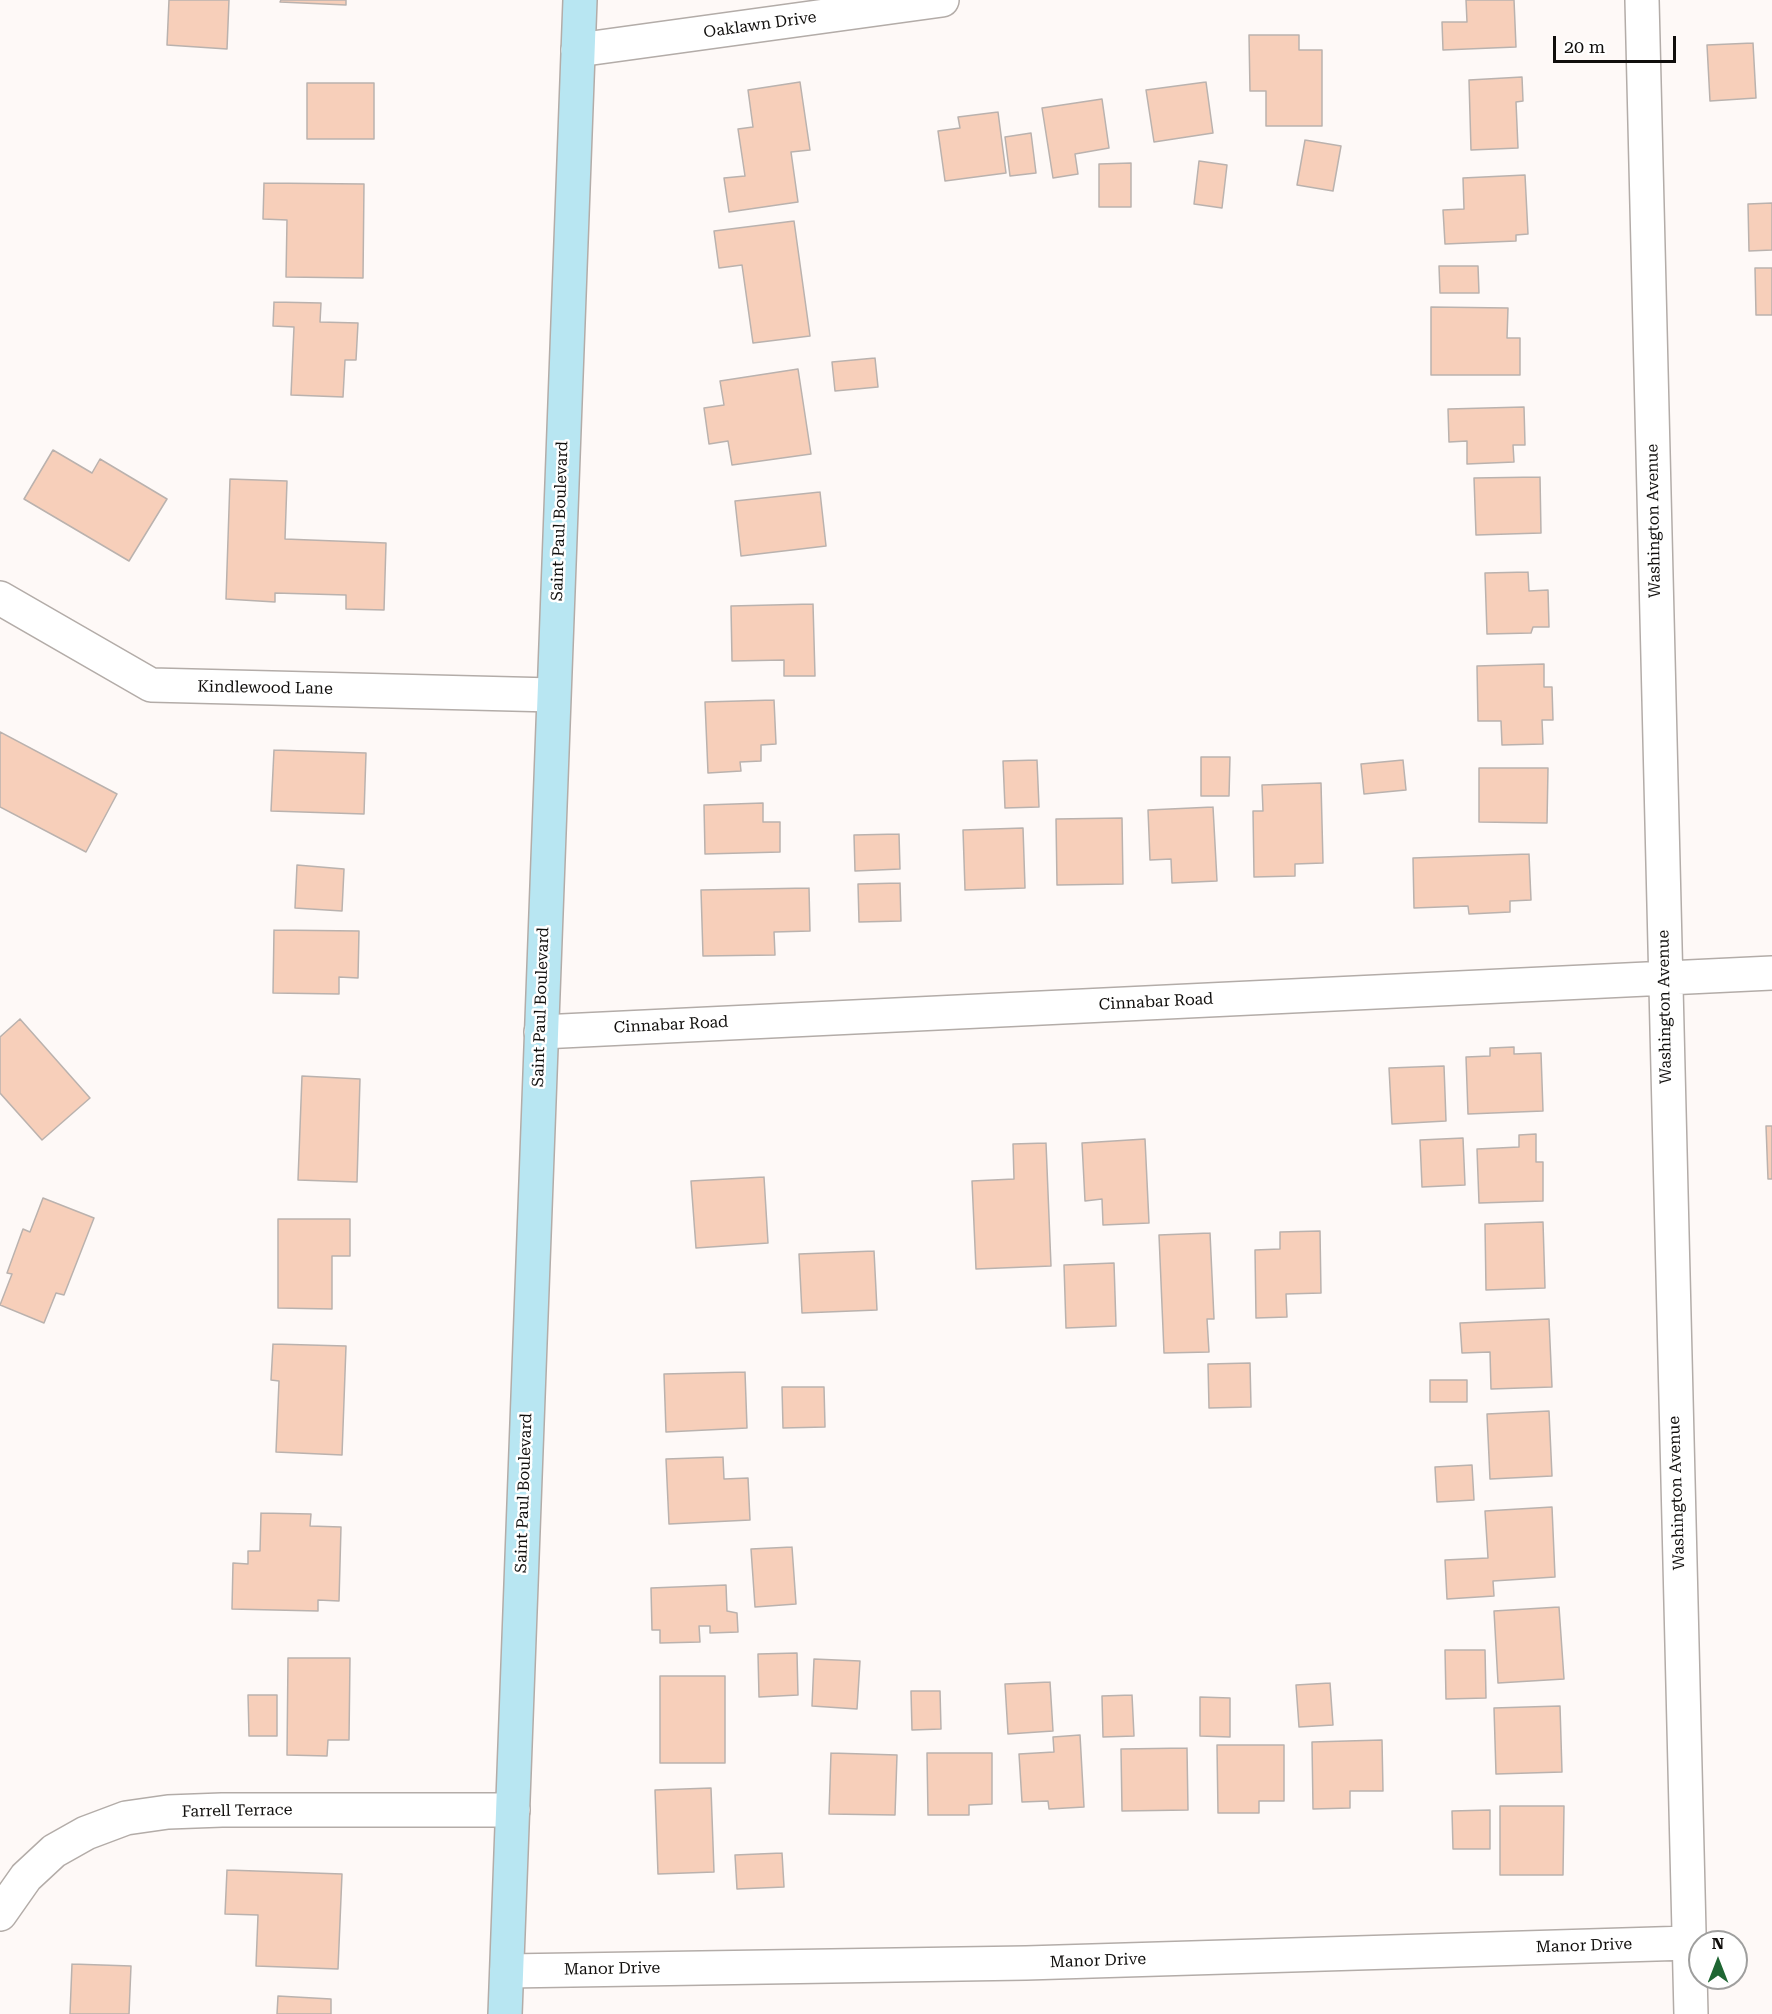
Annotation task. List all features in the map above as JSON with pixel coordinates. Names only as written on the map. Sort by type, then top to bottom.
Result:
[{"type":"street","name":"Saint Paul Boulevard","points":[[505,2014],[580,0]]},
{"type":"street","name":"Oaklawn Drive","points":[[578,50],[942,0]]},
{"type":"street","name":"Washington Avenue","points":[[1642,0],[1689,1930]]},
{"type":"street","name":"Kindlewood Lane","points":[[0,598],[151,685],[553,695]]},
{"type":"street","name":"Cinnabar Road","points":[[540,1032],[1772,973]]},
{"type":"street","name":"Farrell Terrace","points":[[0,1914],[26,1876],[54,1851],[86,1833],[126,1818],[168,1812],[222,1810],[513,1810]]},
{"type":"street","name":"Manor Drive","points":[[507,1971],[1014,1963],[1688,1943]]},
{"type":"street","name":"Washington Avenue","points":[[1690,1990],[1691,2014]]},
{"type":"building","points":[[169,0],[229,0],[227,49],[167,45]]},
{"type":"building","points":[[281,0],[346,0],[346,5],[280,2]]},
{"type":"building","points":[[1466,0],[1514,0],[1516,47],[1443,50],[1442,22],[1467,22]]},
{"type":"building","points":[[1249,35],[1299,35],[1299,50],[1322,50],[1322,126],[1266,126],[1266,91],[1250,91]]},
{"type":"building","points":[[1753,43],[1756,98],[1710,101],[1707,45]]},
{"type":"building","points":[[1522,77],[1523,101],[1516,102],[1518,148],[1471,150],[1469,80]]},
{"type":"building","points":[[800,82],[810,150],[791,152],[798,202],[729,212],[724,178],[745,176],[738,129],[753,127],[748,90]]},
{"type":"building","points":[[1206,82],[1213,133],[1154,142],[1146,90]]},
{"type":"building","points":[[307,83],[374,83],[374,139],[307,139]]},
{"type":"building","points":[[1102,99],[1109,148],[1075,154],[1078,174],[1053,178],[1042,108]]},
{"type":"building","points":[[998,112],[1006,173],[945,181],[938,131],[960,128],[958,117]]},
{"type":"building","points":[[1031,133],[1036,173],[1010,176],[1005,137]]},
{"type":"building","points":[[1305,140],[1341,146],[1333,191],[1297,185]]},
{"type":"building","points":[[1199,161],[1227,165],[1222,208],[1194,204]]},
{"type":"building","points":[[1131,163],[1131,207],[1099,207],[1099,164]]},
{"type":"building","points":[[1525,175],[1528,234],[1516,235],[1516,241],[1445,244],[1443,210],[1464,209],[1463,178]]},
{"type":"building","points":[[264,183],[364,184],[363,278],[286,277],[287,220],[263,219]]},
{"type":"building","points":[[1772,203],[1772,250],[1749,251],[1748,204]]},
{"type":"building","points":[[794,221],[810,336],[753,343],[742,265],[719,268],[714,231]]},
{"type":"building","points":[[1439,266],[1478,266],[1479,293],[1440,293]]},
{"type":"building","points":[[1755,268],[1772,268],[1772,315],[1756,315]]},
{"type":"building","points":[[274,302],[321,303],[320,322],[358,323],[356,360],[345,360],[343,397],[291,395],[294,327],[273,326]]},
{"type":"building","points":[[1431,307],[1508,308],[1507,338],[1520,338],[1520,375],[1431,375]]},
{"type":"building","points":[[875,358],[878,387],[835,391],[832,362]]},
{"type":"building","points":[[798,369],[811,454],[732,465],[728,441],[709,444],[704,408],[724,405],[720,381]]},
{"type":"building","points":[[1524,407],[1525,445],[1513,445],[1514,462],[1467,464],[1467,441],[1449,442],[1448,409]]},
{"type":"building","points":[[53,450],[92,473],[100,459],[167,499],[129,561],[24,499]]},
{"type":"building","points":[[1540,477],[1541,533],[1476,535],[1474,478]]},
{"type":"building","points":[[230,479],[287,481],[285,539],[386,543],[384,610],[346,609],[346,595],[275,593],[275,602],[226,599]]},
{"type":"building","points":[[820,492],[826,546],[741,556],[735,501]]},
{"type":"building","points":[[1528,572],[1529,591],[1548,590],[1549,627],[1533,627],[1531,633],[1487,634],[1485,573]]},
{"type":"building","points":[[813,604],[815,676],[784,676],[784,660],[732,661],[731,606]]},
{"type":"building","points":[[1544,664],[1544,687],[1552,687],[1553,720],[1542,720],[1543,744],[1502,745],[1501,721],[1478,721],[1477,666]]},
{"type":"building","points":[[774,700],[776,744],[761,745],[761,761],[740,762],[741,771],[708,773],[705,702]]},
{"type":"building","points":[[0,732],[117,794],[86,852],[0,807]]},
{"type":"building","points":[[274,750],[366,753],[364,814],[271,811]]},
{"type":"building","points":[[1201,757],[1230,757],[1229,796],[1201,796]]},
{"type":"building","points":[[1037,760],[1039,807],[1005,808],[1003,761]]},
{"type":"building","points":[[1403,760],[1406,790],[1364,794],[1361,764]]},
{"type":"building","points":[[1479,768],[1548,768],[1547,823],[1479,822]]},
{"type":"building","points":[[1321,783],[1323,863],[1295,864],[1295,876],[1254,877],[1253,811],[1263,811],[1262,785]]},
{"type":"building","points":[[763,803],[763,822],[780,822],[780,852],[705,854],[704,805]]},
{"type":"building","points":[[1213,807],[1217,881],[1172,883],[1171,859],[1150,860],[1148,810]]},
{"type":"building","points":[[1122,818],[1123,884],[1057,885],[1056,819]]},
{"type":"building","points":[[1023,828],[1025,888],[965,890],[963,830]]},
{"type":"building","points":[[899,834],[900,869],[855,871],[854,835]]},
{"type":"building","points":[[1529,854],[1531,900],[1510,901],[1510,912],[1469,914],[1468,906],[1414,908],[1413,858]]},
{"type":"building","points":[[297,865],[344,869],[342,911],[295,908]]},
{"type":"building","points":[[900,883],[901,921],[859,922],[858,884]]},
{"type":"building","points":[[809,888],[810,931],[774,932],[775,955],[703,956],[701,890]]},
{"type":"building","points":[[274,930],[359,931],[358,978],[339,977],[339,994],[273,993]]},
{"type":"building","points":[[20,1019],[90,1098],[42,1140],[0,1093],[0,1037]]},
{"type":"building","points":[[1514,1047],[1514,1054],[1541,1053],[1543,1111],[1468,1114],[1466,1057],[1490,1056],[1490,1048]]},
{"type":"building","points":[[1444,1066],[1446,1121],[1392,1124],[1389,1068]]},
{"type":"building","points":[[302,1076],[360,1079],[357,1182],[298,1180]]},
{"type":"building","points":[[1766,1126],[1772,1126],[1772,1179],[1768,1179]]},
{"type":"building","points":[[1536,1134],[1536,1162],[1543,1162],[1543,1201],[1479,1203],[1477,1149],[1519,1147],[1519,1135]]},
{"type":"building","points":[[1463,1138],[1465,1185],[1422,1187],[1420,1140]]},
{"type":"building","points":[[1145,1139],[1149,1223],[1103,1225],[1102,1199],[1085,1201],[1082,1143]]},
{"type":"building","points":[[1046,1143],[1051,1266],[976,1269],[972,1181],[1014,1179],[1013,1144]]},
{"type":"building","points":[[764,1177],[768,1243],[696,1248],[691,1181]]},
{"type":"building","points":[[43,1198],[94,1218],[64,1295],[56,1293],[44,1323],[0,1305],[12,1274],[7,1273],[23,1229],[30,1232]]},
{"type":"building","points":[[278,1219],[350,1219],[350,1256],[332,1256],[332,1309],[278,1308]]},
{"type":"building","points":[[1543,1222],[1545,1288],[1486,1290],[1485,1224]]},
{"type":"building","points":[[1320,1231],[1321,1293],[1286,1294],[1287,1317],[1256,1318],[1255,1250],[1280,1249],[1280,1232]]},
{"type":"building","points":[[1210,1233],[1214,1319],[1207,1319],[1209,1352],[1164,1353],[1159,1235]]},
{"type":"building","points":[[874,1251],[877,1310],[802,1313],[799,1254]]},
{"type":"building","points":[[1114,1263],[1116,1326],[1066,1328],[1064,1265]]},
{"type":"building","points":[[1549,1319],[1552,1387],[1491,1389],[1490,1352],[1462,1353],[1460,1323]]},
{"type":"building","points":[[273,1344],[346,1346],[342,1455],[276,1452],[279,1381],[271,1380]]},
{"type":"building","points":[[1250,1363],[1251,1407],[1209,1408],[1208,1364]]},
{"type":"building","points":[[745,1372],[747,1428],[666,1432],[664,1374]]},
{"type":"building","points":[[1430,1380],[1467,1380],[1467,1402],[1430,1402]]},
{"type":"building","points":[[782,1387],[824,1387],[825,1427],[783,1428]]},
{"type":"building","points":[[1549,1411],[1552,1476],[1490,1479],[1487,1414]]},
{"type":"building","points":[[723,1457],[724,1479],[748,1478],[750,1520],[669,1524],[666,1459]]},
{"type":"building","points":[[1472,1465],[1474,1500],[1437,1502],[1435,1467]]},
{"type":"building","points":[[1552,1507],[1555,1577],[1493,1581],[1494,1596],[1447,1599],[1445,1560],[1488,1558],[1485,1511]]},
{"type":"building","points":[[261,1513],[311,1514],[310,1526],[341,1527],[339,1601],[318,1600],[318,1611],[232,1609],[233,1563],[248,1564],[248,1551],[260,1551]]},
{"type":"building","points":[[792,1547],[796,1604],[755,1607],[751,1549]]},
{"type":"building","points":[[726,1585],[727,1611],[737,1613],[738,1632],[710,1633],[710,1626],[699,1626],[700,1642],[660,1643],[660,1630],[652,1630],[651,1588]]},
{"type":"building","points":[[1559,1607],[1564,1679],[1498,1683],[1494,1611]]},
{"type":"building","points":[[1445,1650],[1485,1650],[1486,1698],[1446,1699]]},
{"type":"building","points":[[797,1653],[798,1695],[759,1697],[758,1654]]},
{"type":"building","points":[[288,1658],[350,1658],[349,1740],[328,1740],[327,1756],[287,1755]]},
{"type":"building","points":[[814,1659],[860,1661],[857,1709],[812,1706]]},
{"type":"building","points":[[660,1676],[725,1676],[725,1763],[660,1763]]},
{"type":"building","points":[[1050,1682],[1053,1731],[1008,1734],[1005,1684]]},
{"type":"building","points":[[1330,1683],[1333,1725],[1299,1727],[1296,1685]]},
{"type":"building","points":[[911,1691],[940,1691],[941,1729],[912,1730]]},
{"type":"building","points":[[248,1695],[277,1695],[277,1736],[249,1736]]},
{"type":"building","points":[[1132,1695],[1134,1736],[1103,1737],[1102,1696]]},
{"type":"building","points":[[1200,1697],[1230,1698],[1230,1737],[1200,1736]]},
{"type":"building","points":[[1560,1706],[1562,1772],[1496,1774],[1494,1708]]},
{"type":"building","points":[[1080,1735],[1084,1807],[1049,1809],[1048,1801],[1022,1802],[1019,1754],[1054,1752],[1053,1737]]},
{"type":"building","points":[[1382,1740],[1383,1791],[1350,1791],[1350,1808],[1313,1809],[1312,1742]]},
{"type":"building","points":[[1217,1745],[1284,1745],[1284,1801],[1259,1801],[1259,1813],[1218,1813]]},
{"type":"building","points":[[1187,1748],[1188,1810],[1122,1811],[1121,1749]]},
{"type":"building","points":[[831,1753],[897,1755],[895,1815],[829,1814]]},
{"type":"building","points":[[927,1753],[992,1753],[992,1804],[969,1805],[969,1815],[928,1815]]},
{"type":"building","points":[[711,1788],[714,1872],[658,1874],[655,1790]]},
{"type":"building","points":[[1500,1806],[1564,1806],[1563,1875],[1500,1875]]},
{"type":"building","points":[[1490,1810],[1490,1849],[1453,1849],[1452,1811]]},
{"type":"building","points":[[782,1853],[784,1887],[737,1889],[735,1855]]},
{"type":"building","points":[[227,1870],[342,1874],[338,1969],[256,1966],[258,1915],[225,1914]]},
{"type":"building","points":[[72,1964],[131,1966],[129,2014],[70,2014]]},
{"type":"building","points":[[278,1996],[331,1999],[331,2014],[277,2014]]}]
